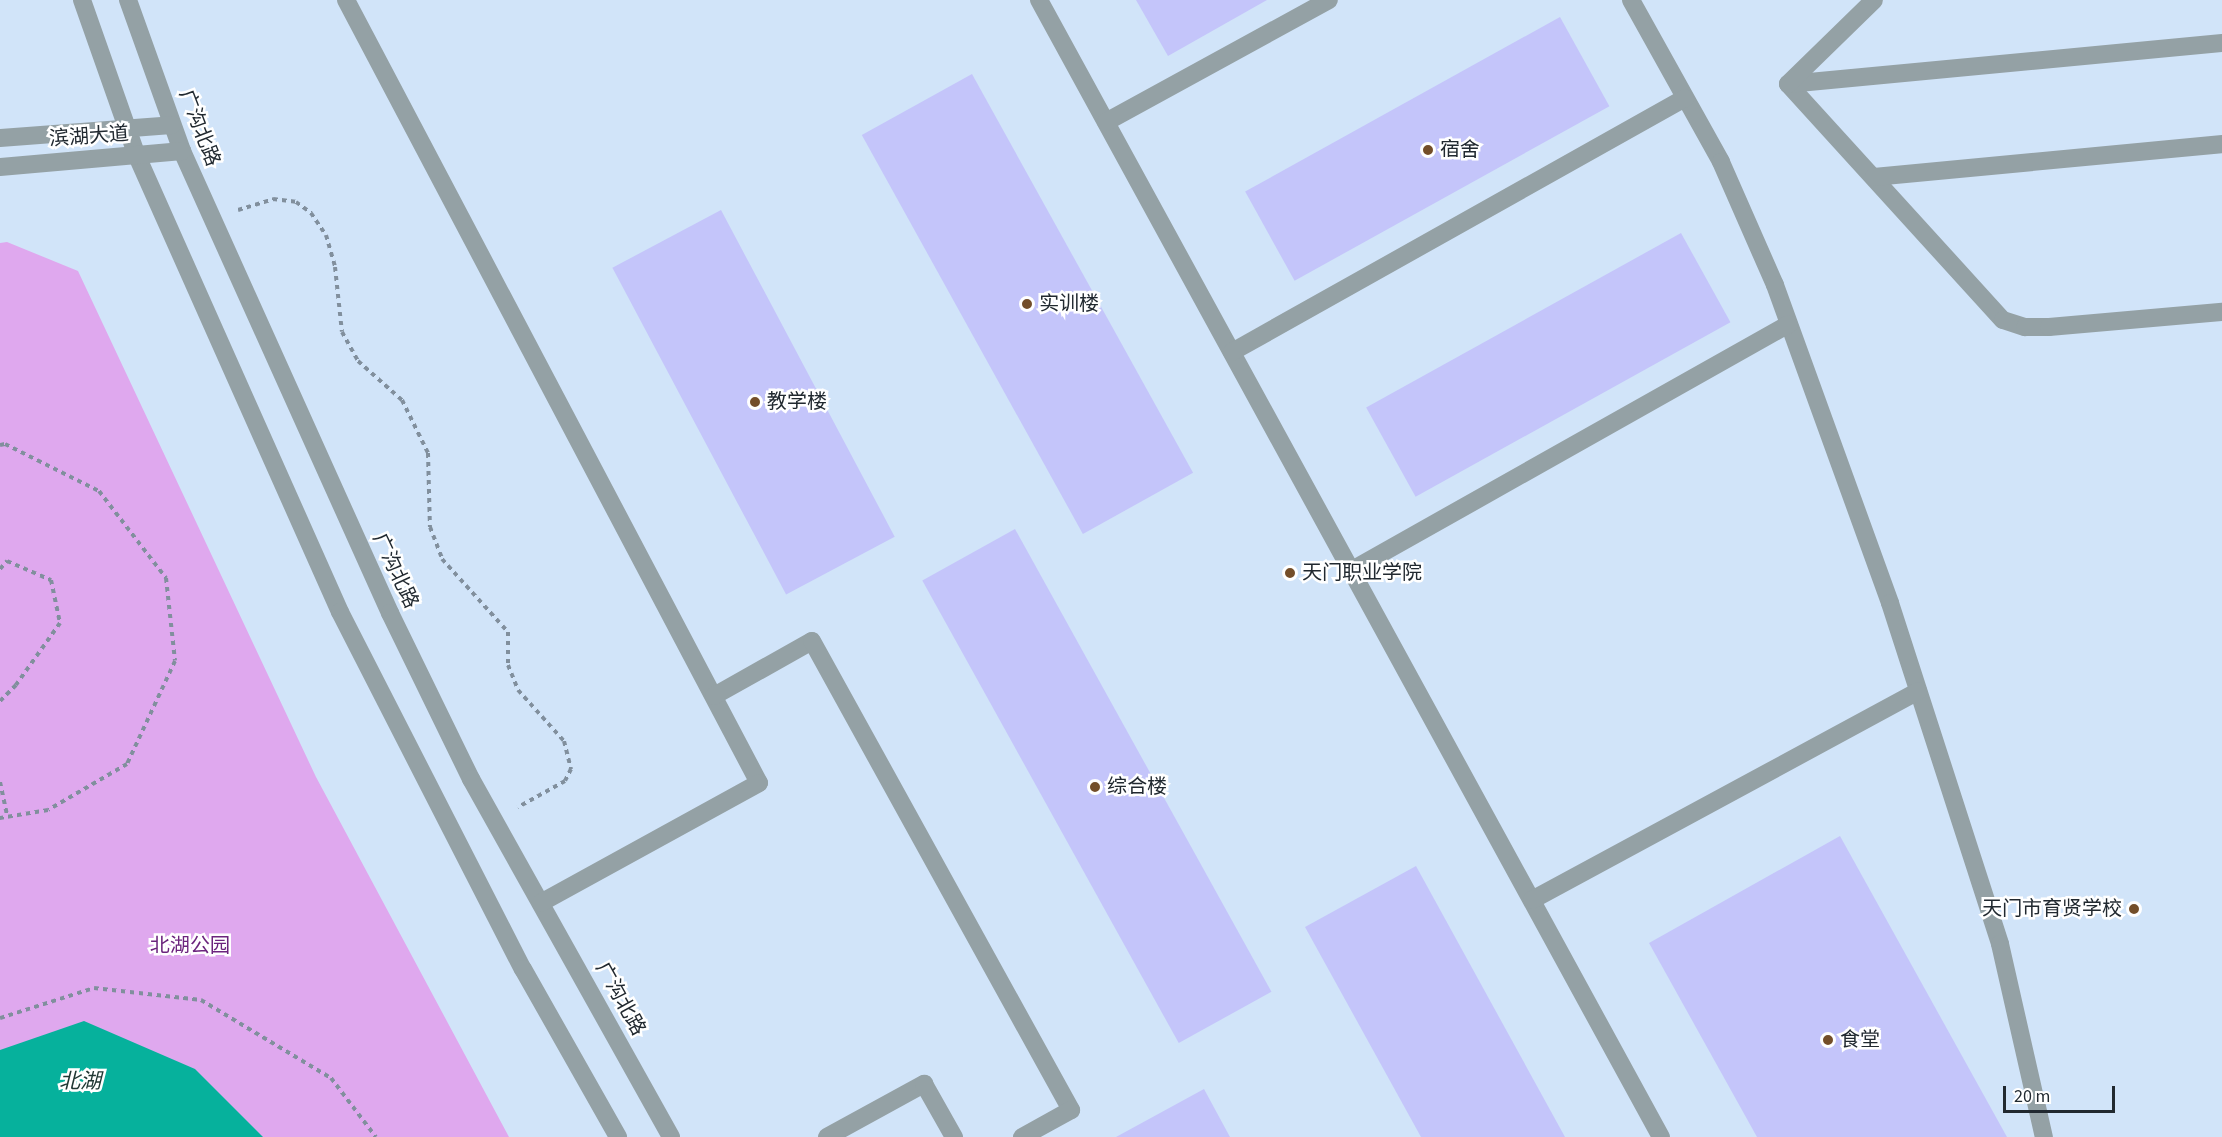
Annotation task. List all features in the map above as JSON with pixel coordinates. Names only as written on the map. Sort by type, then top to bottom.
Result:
[{"type":"street","points":[[82,0],[137,156],[340,612],[523,969],[618,1137]]},
{"type":"street","name":"广沟北路","points":[[128,0],[182,152],[390,613],[494,820],[671,1137]]},
{"type":"street","points":[[346,0],[759,783],[541,903]]},
{"type":"street","points":[[1039,0],[1662,1137]]},
{"type":"street","points":[[1106,122],[1329,0]]},
{"type":"street","points":[[1631,0],[1721,162],[1789,324],[1918,691],[2000,945],[2044,1137]]},
{"type":"street","points":[[1788,84],[1874,0]]},
{"type":"street","points":[[1788,84],[2222,42]]},
{"type":"street","points":[[1788,84],[2002,320],[2025,327],[2049,327],[2222,312]]},
{"type":"street","points":[[1232,352],[1685,98]]},
{"type":"street","name":"滨湖大道","points":[[0,138],[172,125]]},
{"type":"street","points":[[1874,177],[2222,144]]},
{"type":"street","name":"滨湖大道","points":[[0,166],[182,152]]},
{"type":"street","points":[[1352,570],[1789,324]]},
{"type":"street","points":[[714,696],[812,641],[1071,1110],[1022,1137]]},
{"type":"street","points":[[1532,900],[1918,691]]},
{"type":"street","points":[[827,1137],[924,1084],[954,1137]]},
{"type":"path","points":[[212,219],[273,199],[296,202],[311,213],[326,235],[335,267],[342,332],[358,361],[402,400],[428,453],[430,528],[442,558],[507,632],[508,665],[518,690],[564,741],[571,769],[565,781],[494,820]]},
{"type":"path","points":[[0,445],[5,444],[99,491],[166,578],[175,661],[127,764],[48,810],[0,818]]},
{"type":"path","points":[[0,569],[7,561],[51,580],[60,623],[16,685],[0,701]]},
{"type":"path","points":[[0,782],[7,817]]},
{"type":"path","points":[[0,1018],[94,988],[201,1000],[331,1078],[376,1137]]},
{"type":"green space","name":"北湖公园","points":[[7,242],[78,271],[316,777],[509,1137],[0,1137],[0,243]]},
{"type":"water","name":"北湖","points":[[84,1021],[195,1069],[263,1137],[0,1137],[0,1050]]},
{"type":"building","points":[[1136,0],[1267,0],[1168,56]]},
{"type":"building","name":"宿舍","points":[[1560,17],[1609,106],[1295,281],[1245,192]]},
{"type":"building","name":"实训楼","points":[[972,74],[1193,473],[1083,534],[862,135]]},
{"type":"building","name":"教学楼","points":[[721,210],[895,537],[786,594],[612,268]]},
{"type":"building","points":[[1681,233],[1730,322],[1416,497],[1366,408]]},
{"type":"building","name":"综合楼","points":[[1015,529],[1271,992],[1179,1043],[922,580]]},
{"type":"building","name":"食堂","points":[[1840,836],[2007,1137],[1757,1137],[1649,943]]},
{"type":"building","points":[[1416,866],[1565,1137],[1421,1137],[1305,927]]},
{"type":"building","points":[[1204,1089],[1230,1137],[1116,1137]]},
{"type":"place","name":"宿舍","points":[[1428,150]]},
{"type":"place","name":"实训楼","points":[[1027,304]]},
{"type":"place","name":"教学楼","points":[[755,402]]},
{"type":"place","name":"天门职业学院","points":[[1290,573]]},
{"type":"place","name":"综合楼","points":[[1095,787]]},
{"type":"place","name":"天门市育贤学校","points":[[2134,909]]},
{"type":"place","name":"食堂","points":[[1828,1040]]}]
